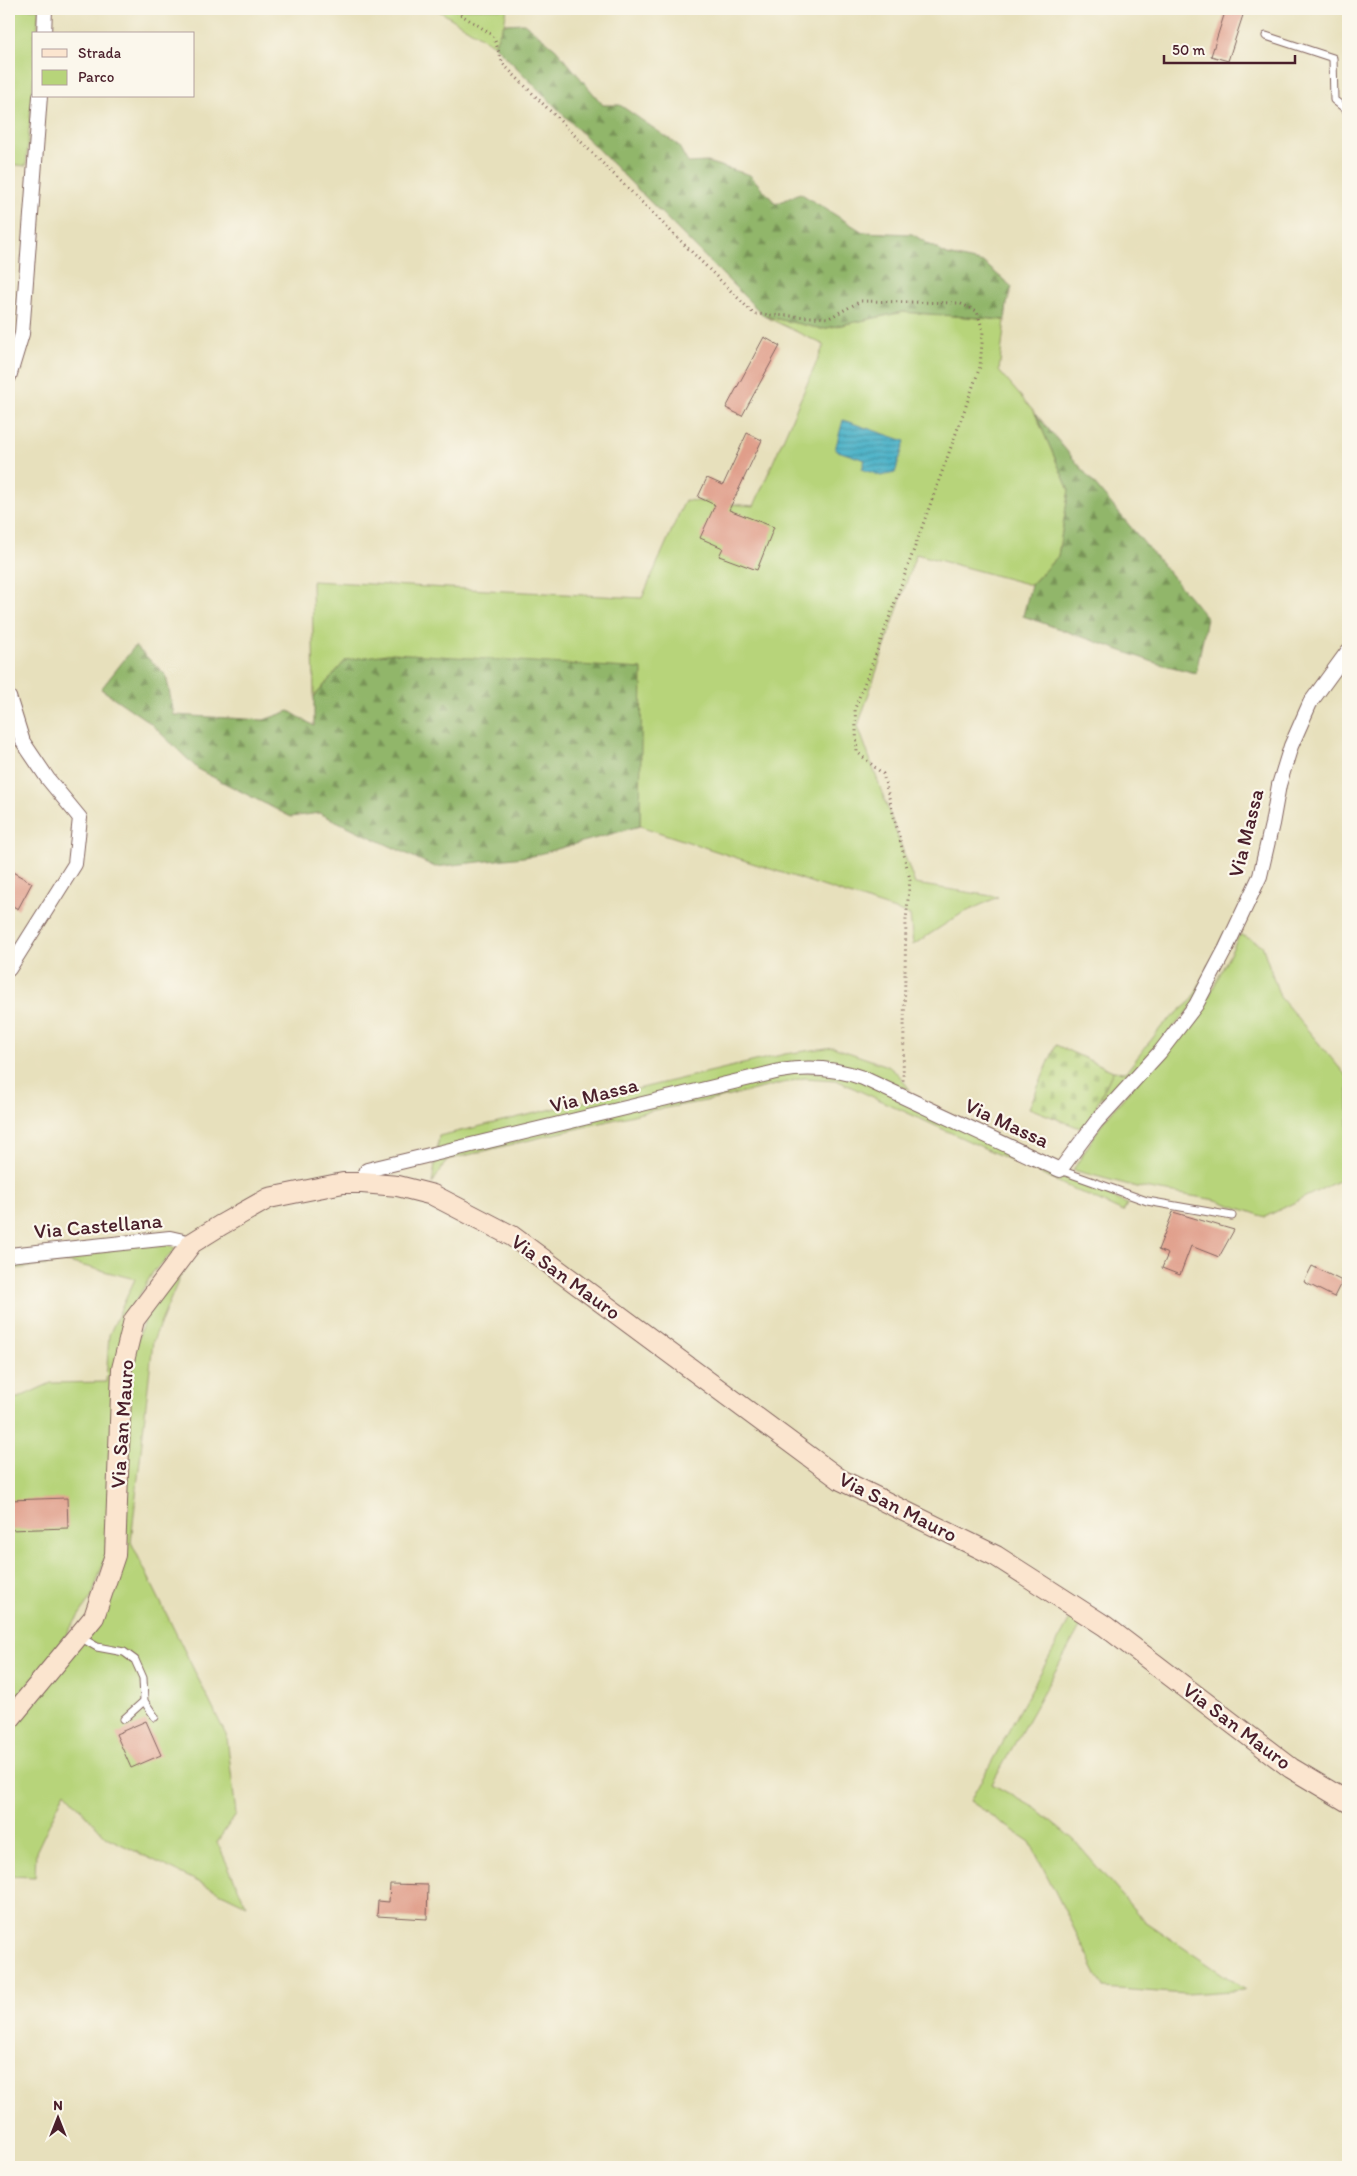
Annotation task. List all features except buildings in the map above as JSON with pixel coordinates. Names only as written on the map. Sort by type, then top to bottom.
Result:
[{"type":"main road","name":"Via San Mauro","points":[[9,1720],[94,1617],[115,1554],[122,1369],[134,1320],[192,1243],[269,1198],[343,1183],[362,1183],[398,1186],[433,1196],[512,1236],[841,1480],[996,1556],[1105,1626],[1291,1768],[1348,1802]]},
{"type":"street","points":[[44,32],[45,9]]},
{"type":"street","points":[[9,377],[22,334],[40,98]]},
{"type":"street","name":"Via Massa","points":[[362,1183],[367,1170],[780,1071],[802,1068],[844,1071],[1060,1170],[1096,1122],[1160,1052],[1196,1005],[1226,948],[1260,876],[1272,824],[1278,785],[1291,746],[1310,703],[1348,651]]},
{"type":"street","points":[[9,697],[23,742],[48,779],[80,818],[75,864],[9,969]]},
{"type":"street","name":"Via Castellana","points":[[9,1255],[170,1238],[192,1243]]},
{"type":"lane","points":[[1266,36],[1333,58],[1334,100],[1348,111]]},
{"type":"lane","points":[[1060,1170],[1148,1201],[1232,1216]]},
{"type":"lane","points":[[78,1636],[97,1647],[124,1652],[136,1660],[143,1678],[144,1701],[155,1716]]},
{"type":"lane","points":[[124,1719],[144,1701]]},
{"type":"path","points":[[452,9],[493,35],[503,64],[754,314],[829,318],[862,301],[960,303],[977,311],[983,331],[980,367],[879,646],[854,708],[858,752],[883,774],[910,879],[906,920],[902,1096]]},
{"type":"green space","points":[[9,9],[39,9],[37,32],[32,32],[32,96],[26,166],[9,164]]},
{"type":"green space","points":[[436,9],[507,9],[504,24],[494,45]]},
{"type":"green space","points":[[524,23],[556,49],[603,105],[620,105],[678,145],[688,163],[707,162],[750,175],[776,204],[800,193],[863,232],[912,234],[947,255],[984,263],[1012,287],[1005,320],[903,312],[822,329],[764,316],[494,45],[504,24]]},
{"type":"green space","points":[[903,312],[1005,320],[999,371],[1035,413],[1069,490],[1058,556],[1031,585],[916,554],[858,726],[915,884],[998,897],[961,914],[913,945],[910,915],[640,826],[641,669],[346,660],[314,697],[312,581],[642,598],[685,500],[754,506],[824,345],[764,316],[822,329]]},
{"type":"green space","points":[[1035,413],[1207,618],[1196,673],[1156,663],[1023,616],[1031,585],[1058,556],[1069,490]]},
{"type":"green space","points":[[135,646],[166,675],[174,715],[264,720],[289,711],[314,726],[314,697],[346,660],[393,653],[642,669],[640,826],[532,856],[435,867],[319,813],[291,817],[199,770],[149,722],[101,689]]},
{"type":"green space","points":[[1225,932],[1231,933],[1193,1005],[1109,1101],[1101,1097],[1113,1071],[1126,1072],[1162,1026],[1192,1000]]},
{"type":"green space","points":[[1240,934],[1262,945],[1280,997],[1348,1078],[1348,1176],[1265,1217],[1216,1200],[1137,1187],[1073,1170],[1103,1122],[1209,996]]},
{"type":"green space","points":[[1056,1045],[1113,1071],[1085,1130],[1029,1108]]},
{"type":"green space","points":[[833,1047],[888,1066],[899,1075],[910,1090],[832,1061],[796,1063],[805,1072],[846,1074],[923,1106],[1127,1204],[1123,1212],[836,1080],[804,1078],[717,1099],[654,1110],[447,1160],[432,1184],[439,1136],[785,1054]]},
{"type":"green space","points":[[163,1241],[176,1249],[153,1272],[133,1306],[105,1558],[92,1596],[55,1651],[9,1709],[9,1398],[18,1398],[51,1383],[106,1382],[109,1335],[135,1279],[68,1262],[9,1270],[9,1258]]},
{"type":"green space","points":[[187,1260],[153,1341],[131,1542],[227,1737],[236,1814],[217,1842],[246,1905],[106,1837],[65,1791],[36,1852],[35,1877],[9,1876],[9,1731],[39,1697],[111,1599],[123,1556],[130,1362],[146,1315]]},
{"type":"green space","points":[[1074,1612],[1085,1618],[992,1784],[1035,1808],[1073,1839],[1144,1921],[1246,1990],[1186,1994],[1104,1988],[1030,1842],[970,1801]]},
{"type":"water","points":[[843,420],[905,441],[895,473],[881,476],[862,469],[865,460],[835,450]]}]
